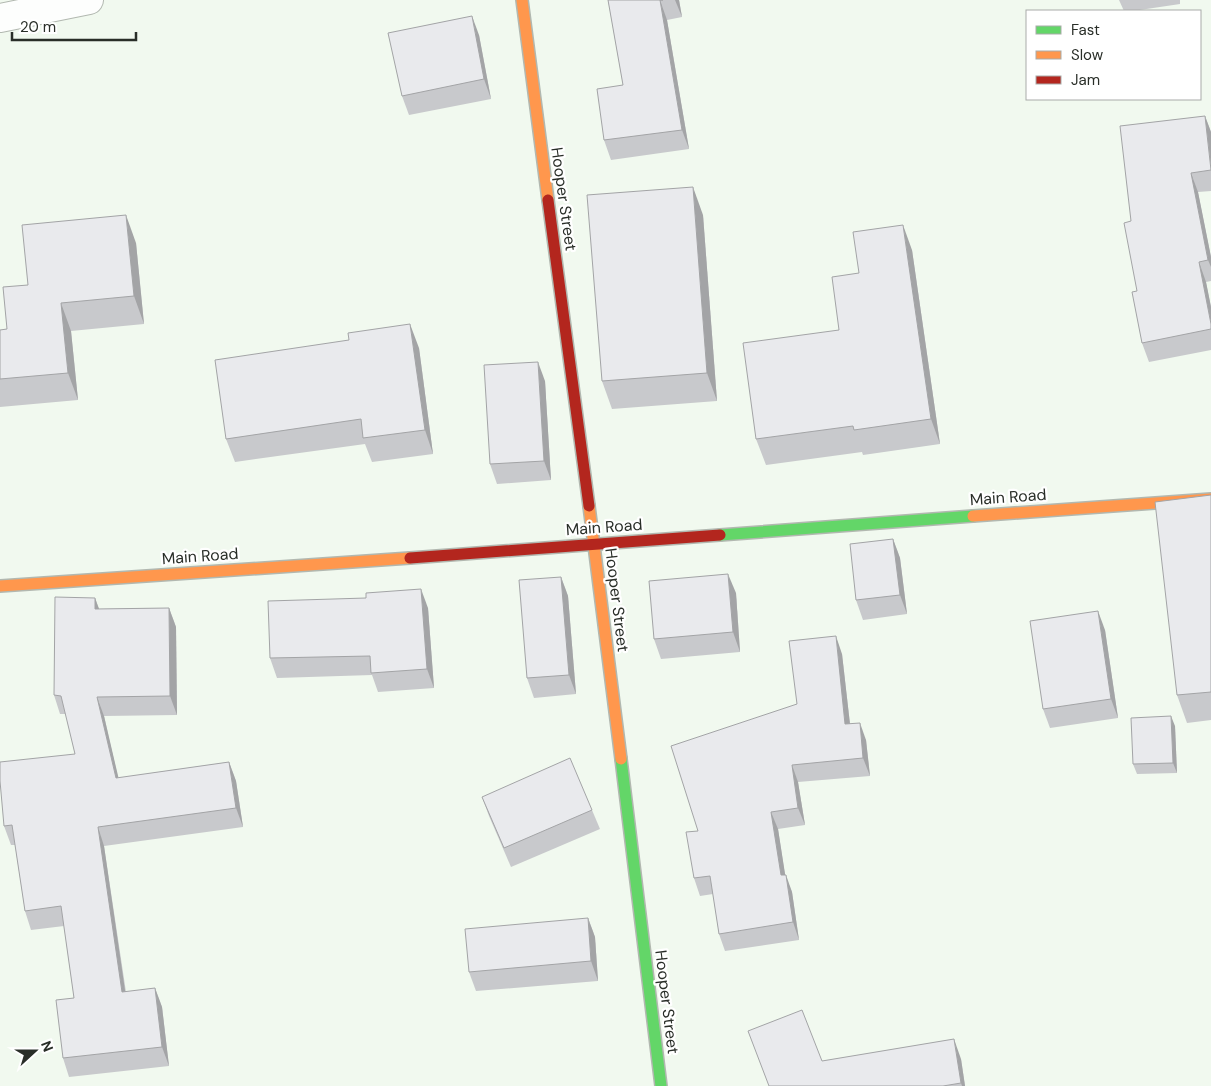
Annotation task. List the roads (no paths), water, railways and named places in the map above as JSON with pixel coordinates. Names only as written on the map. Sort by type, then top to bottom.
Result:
[{"type":"main road","name":"Hooper Street","points":[[522,0],[594,545],[661,1086]]},
{"type":"main road","name":"Main Road","points":[[0,586],[175,575],[480,551],[594,545],[792,528],[1211,499]]},
{"type":"street","points":[[0,18],[89,0]]}]
